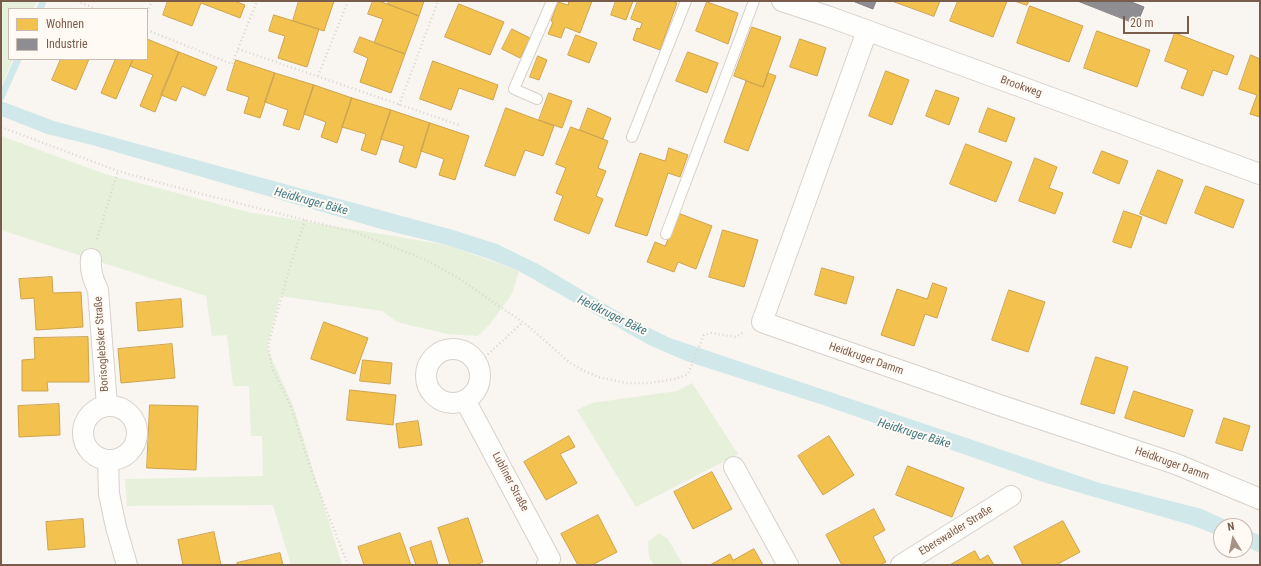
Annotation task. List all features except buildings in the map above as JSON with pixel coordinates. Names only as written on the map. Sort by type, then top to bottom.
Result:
[{"type":"street","name":"Brookweg","points":[[782,1],[830,17],[1260,174]]},
{"type":"street","points":[[762,322],[867,31]]},
{"type":"street","name":"Borisoglebsker Straße","points":[[91,259],[90,269],[92,279],[98,290],[107,406]]},
{"type":"street","name":"Heidkruger Damm","points":[[762,322],[999,405],[1176,464],[1260,499]]},
{"type":"street","points":[[448,350],[457,350],[466,352],[474,359],[480,376],[474,393],[466,400],[457,403],[447,403],[438,399],[431,393],[427,386],[427,368],[432,359],[439,353],[448,350]]},
{"type":"street","name":"Lubliner Straße","points":[[466,400],[550,559],[547,565]]},
{"type":"street","name":"Borisoglebsker Straße","points":[[107,406],[122,408],[135,421],[137,430],[136,440],[132,449],[124,456],[114,460],[108,460],[94,455],[87,448],[83,431],[85,422],[90,415],[97,409],[107,406]]},
{"type":"street","points":[[108,460],[109,494],[116,527],[127,565]]},
{"type":"street","points":[[734,467],[788,565]]},
{"type":"street","name":"Eberswalder Straße","points":[[900,565],[1011,496]]},
{"type":"lane","points":[[537,99],[514,89],[552,1]]},
{"type":"lane","points":[[632,137],[686,1]]},
{"type":"lane","points":[[666,234],[754,1]]},
{"type":"path","points":[[77,1],[94,8]]},
{"type":"path","points":[[148,30],[232,64],[257,1]]},
{"type":"path","points":[[318,76],[348,1]]},
{"type":"path","points":[[399,105],[438,1]]},
{"type":"path","points":[[238,49],[459,125]]},
{"type":"path","points":[[1,127],[118,171],[194,192],[357,233],[426,260],[458,278],[523,322],[569,362],[598,377],[626,382],[650,383],[675,379],[688,374],[704,335],[712,334],[736,337],[762,322]]},
{"type":"path","points":[[91,259],[118,171]]},
{"type":"path","points":[[305,220],[289,270],[268,346],[272,368],[290,404],[313,476],[348,565]]},
{"type":"path","points":[[478,367],[486,356],[523,322]]},
{"type":"green space","points":[[1,1],[37,1],[34,8],[8,8],[8,60],[13,60],[1,87]]},
{"type":"green space","points":[[1,136],[105,174],[248,212],[447,245],[519,271],[512,294],[490,324],[478,336],[447,334],[397,322],[382,311],[280,296],[267,348],[294,408],[342,565],[291,565],[273,505],[127,506],[125,479],[263,476],[262,436],[251,436],[249,386],[233,386],[227,335],[212,336],[206,296],[1,230]]},
{"type":"green space","points":[[692,383],[738,454],[636,507],[577,410],[592,403],[677,391]]},
{"type":"green space","points":[[659,533],[668,539],[683,565],[654,565],[649,557],[648,542]]},
{"type":"water","name":"Heidkruger Bäke","points":[[1,101],[54,121],[453,230],[497,244],[540,265],[627,317],[670,338],[1100,483],[1202,509],[1222,518],[1213,518],[1213,534],[1194,526],[1043,482],[823,405],[686,361],[649,345],[519,271],[489,259],[447,245],[381,229],[92,145],[47,134],[1,116]]},
{"type":"water","points":[[1253,532],[1260,535],[1260,553],[1253,550]]},
{"type":"waterway","points":[[40,8],[43,1]]},
{"type":"waterway","points":[[1,97],[18,60]]}]
